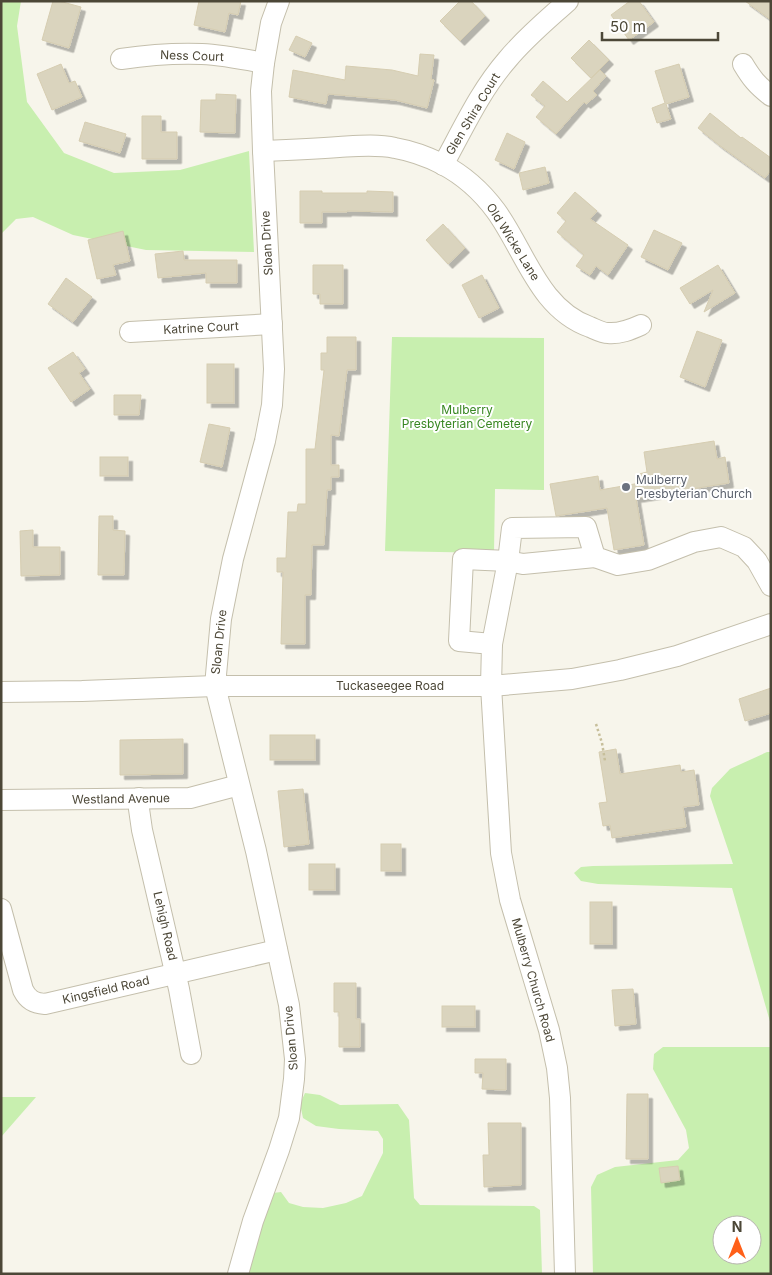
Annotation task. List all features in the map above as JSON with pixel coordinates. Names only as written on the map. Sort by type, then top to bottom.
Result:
[{"type":"street","name":"Sloan Drive","points":[[238,1274],[253,1221],[289,1118],[295,1059],[289,1005],[256,851],[215,686],[221,618],[233,559],[265,441],[272,405],[274,369],[262,151],[261,91],[264,63],[272,23],[279,1]]},
{"type":"street","name":"Glen Shira Court","points":[[443,165],[486,88],[507,59],[568,1]]},
{"type":"street","name":"Ness Court","points":[[121,59],[168,53],[203,54],[264,63]]},
{"type":"street","points":[[743,64],[758,86],[771,96]]},
{"type":"street","name":"Old Wicke Lane","points":[[262,151],[371,146],[395,148],[424,156],[460,175],[480,191],[496,211],[532,274],[548,296],[565,313],[585,325],[607,333],[628,331],[641,325]]},
{"type":"street","name":"Katrine Court","points":[[130,332],[272,324]]},
{"type":"street","name":"Mulberry Church Road","points":[[565,1274],[558,1078],[548,1030],[510,900],[501,853],[491,686],[492,644],[508,561],[512,528],[586,526],[594,557]]},
{"type":"street","points":[[492,644],[459,641],[463,559],[508,561],[523,564],[594,557],[618,565],[648,560],[694,542],[722,537],[744,547],[757,562],[771,586]]},
{"type":"street","name":"Tuckaseegee Road","points":[[1,692],[215,686],[491,686],[572,679],[677,656],[771,624]]},
{"type":"street","name":"Westland Avenue","points":[[1,800],[190,798],[240,785]]},
{"type":"street","name":"Lehigh Road","points":[[139,798],[142,830],[176,974],[191,1054]]},
{"type":"street","name":"Kingsfield Road","points":[[1,909],[23,990],[30,1000],[36,1003],[45,1004],[277,950]]},
{"type":"path","points":[[596,724],[605,761]]},
{"type":"green space","points":[[1,1],[21,1],[17,26],[27,102],[64,153],[114,173],[180,170],[249,151],[254,252],[146,250],[73,235],[33,217],[16,219],[1,234]]},
{"type":"green space","name":"Mulberry Presbyterian Cemetery","points":[[392,337],[544,338],[544,490],[495,489],[494,553],[385,551]]},
{"type":"green space","points":[[767,752],[771,752],[771,1025],[732,888],[598,884],[581,881],[574,873],[581,867],[593,866],[733,864],[710,796],[712,788],[730,769]]},
{"type":"green space","points":[[663,1047],[771,1047],[771,1274],[593,1274],[591,1187],[597,1175],[615,1167],[678,1160],[689,1148],[686,1130],[653,1069],[654,1054]]},
{"type":"green space","points":[[305,1093],[320,1095],[340,1105],[398,1104],[409,1120],[414,1198],[420,1205],[534,1206],[540,1210],[542,1274],[245,1274],[273,1193],[281,1192],[289,1203],[303,1207],[323,1208],[346,1203],[362,1196],[383,1153],[383,1139],[378,1131],[316,1126],[303,1118],[300,1104]]},
{"type":"green space","points":[[1,1097],[36,1097],[1,1137]]},
{"type":"building","points":[[53,1],[81,7],[69,48],[42,40]]},
{"type":"building","points":[[199,1],[241,1],[238,15],[229,13],[225,32],[194,25]]},
{"type":"building","points":[[460,1],[471,1],[485,16],[460,41],[440,21]]},
{"type":"building","points":[[630,1],[639,1],[654,22],[629,40],[611,15]]},
{"type":"building","points":[[745,1],[771,1],[771,20]]},
{"type":"building","points":[[296,36],[312,43],[305,57],[289,50]]},
{"type":"building","points":[[589,40],[609,60],[591,78],[571,58]]},
{"type":"building","points":[[420,54],[434,55],[431,79],[434,80],[427,108],[395,100],[328,94],[326,104],[289,97],[293,70],[345,80],[346,66],[392,70],[418,76]]},
{"type":"building","points":[[61,64],[69,83],[75,81],[82,97],[52,110],[37,74]]},
{"type":"building","points":[[679,64],[689,97],[666,104],[671,119],[657,123],[652,108],[665,103],[655,71]]},
{"type":"building","points":[[600,70],[606,76],[593,91],[597,95],[586,104],[584,102],[556,134],[536,117],[545,106],[531,95],[543,81],[567,102]]},
{"type":"building","points":[[216,94],[236,95],[235,133],[200,132],[201,100],[216,100]]},
{"type":"building","points":[[710,113],[741,138],[771,158],[771,170],[765,178],[698,128]]},
{"type":"building","points":[[142,116],[161,116],[161,132],[177,132],[177,159],[142,159]]},
{"type":"building","points":[[85,122],[126,134],[120,153],[79,141]]},
{"type":"building","points":[[507,133],[525,142],[514,169],[495,160]]},
{"type":"building","points":[[545,167],[549,183],[523,190],[519,173]]},
{"type":"building","points":[[300,191],[322,191],[322,193],[393,192],[393,212],[322,212],[322,223],[300,223]]},
{"type":"building","points":[[575,192],[597,211],[590,219],[628,245],[608,275],[596,266],[590,275],[576,266],[584,255],[557,232],[566,221],[557,213]]},
{"type":"building","points":[[443,224],[465,248],[448,264],[426,240]]},
{"type":"building","points":[[654,230],[682,243],[668,270],[641,257]]},
{"type":"building","points":[[123,231],[130,261],[113,265],[116,275],[97,279],[88,240]]},
{"type":"building","points":[[183,251],[184,260],[237,260],[237,283],[206,283],[206,273],[158,278],[155,254]]},
{"type":"building","points":[[313,265],[343,265],[343,304],[320,304],[320,294],[313,294]]},
{"type":"building","points":[[718,265],[735,293],[704,312],[713,290],[690,304],[680,288]]},
{"type":"building","points":[[482,275],[499,308],[479,318],[462,285]]},
{"type":"building","points":[[66,278],[92,297],[73,322],[48,304]]},
{"type":"building","points":[[697,331],[722,340],[705,387],[680,377]]},
{"type":"building","points":[[327,337],[356,337],[356,370],[347,370],[339,436],[331,435],[331,465],[339,465],[339,477],[331,477],[331,490],[327,490],[324,545],[312,545],[311,595],[305,595],[305,644],[281,644],[283,572],[277,572],[277,558],[286,558],[288,512],[297,512],[298,504],[306,504],[306,449],[315,449],[324,370],[321,370],[321,353],[327,353]]},
{"type":"building","points":[[73,352],[85,369],[79,373],[90,389],[71,402],[48,368]]},
{"type":"building","points":[[207,364],[234,364],[234,403],[207,403]]},
{"type":"building","points":[[114,395],[141,395],[139,415],[114,415]]},
{"type":"building","points":[[209,424],[230,428],[222,467],[200,462]]},
{"type":"building","points":[[714,441],[717,459],[725,457],[729,483],[636,498],[644,545],[614,550],[607,508],[556,516],[550,484],[598,476],[600,490],[640,483],[639,474],[647,472],[644,452]]},
{"type":"building","points":[[100,457],[128,457],[128,476],[100,476]]},
{"type":"building","points":[[99,516],[113,516],[113,530],[125,531],[124,575],[98,575]]},
{"type":"building","points":[[33,530],[33,547],[60,547],[60,575],[21,576],[20,531]]},
{"type":"building","points":[[771,688],[771,713],[745,721],[739,699]]},
{"type":"building","points":[[270,735],[315,735],[315,760],[270,760]]},
{"type":"building","points":[[183,739],[183,774],[120,775],[120,740]]},
{"type":"building","points":[[616,749],[620,774],[680,765],[681,772],[694,770],[699,805],[683,807],[686,827],[612,838],[610,825],[603,826],[599,803],[607,802],[599,752]]},
{"type":"building","points":[[303,789],[309,844],[284,847],[278,791]]},
{"type":"building","points":[[381,844],[401,844],[401,871],[381,871]]},
{"type":"building","points":[[309,864],[335,864],[335,890],[309,890]]},
{"type":"building","points":[[590,902],[612,902],[612,944],[590,944]]},
{"type":"building","points":[[334,983],[356,983],[356,1019],[360,1019],[360,1047],[339,1047],[339,1012],[334,1012]]},
{"type":"building","points":[[633,989],[636,1024],[615,1026],[612,990]]},
{"type":"building","points":[[442,1006],[475,1006],[475,1027],[442,1027]]},
{"type":"building","points":[[475,1059],[506,1059],[506,1090],[482,1089],[483,1073],[475,1073]]},
{"type":"building","points":[[627,1094],[648,1094],[648,1159],[626,1159]]},
{"type":"building","points":[[488,1123],[521,1123],[521,1185],[484,1187],[483,1155],[489,1155]]},
{"type":"building","points":[[678,1166],[680,1180],[661,1183],[659,1168]]},
{"type":"place","name":"Mulberry Presbyterian Church","points":[[626,487]]}]
